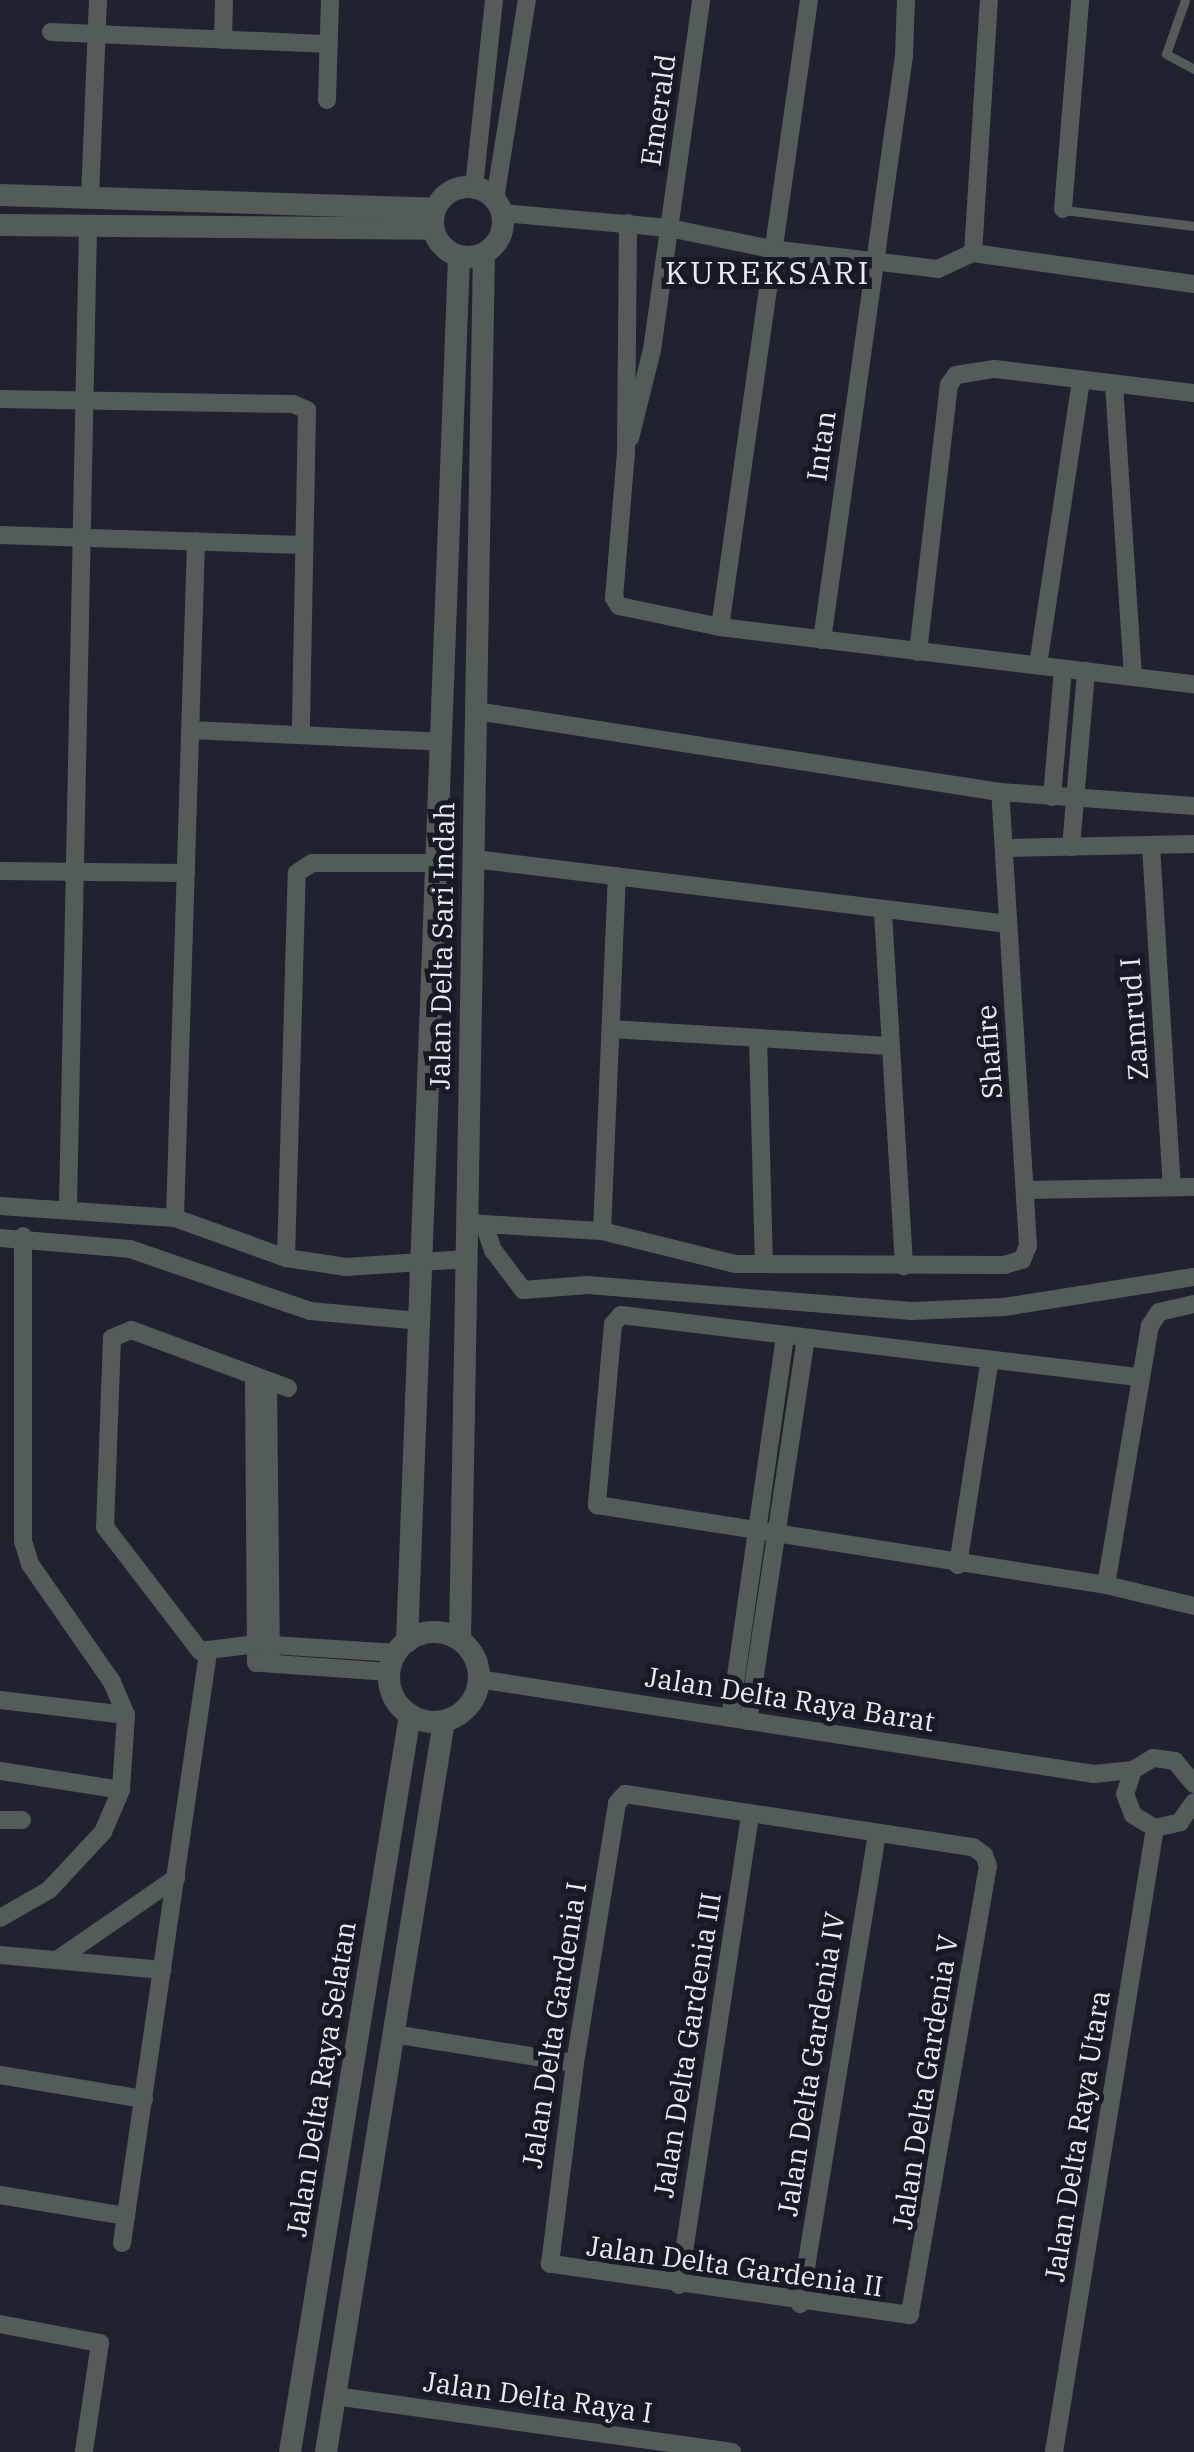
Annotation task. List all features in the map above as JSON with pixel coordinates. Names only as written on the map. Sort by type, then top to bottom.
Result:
[{"type":"street","points":[[90,198],[98,0]]},
{"type":"street","points":[[222,40],[224,0]]},
{"type":"street","points":[[327,100],[330,0]]},
{"type":"street","name":"Emerald","points":[[626,452],[652,350],[701,0]]},
{"type":"street","points":[[720,627],[771,249],[810,0]]},
{"type":"street","name":"Intan","points":[[822,640],[906,0]]},
{"type":"street","points":[[973,253],[989,0]]},
{"type":"street","points":[[1063,210],[1080,0]]},
{"type":"street","points":[[474,187],[494,2],[526,5],[499,206],[498,241],[484,254],[459,256],[442,246],[434,219],[451,191],[474,187],[499,206],[669,228],[771,249],[947,270],[973,253],[1194,284]]},
{"type":"street","points":[[52,32],[328,44]]},
{"type":"street","points":[[0,195],[434,219]]},
{"type":"street","points":[[0,225],[434,219]]},
{"type":"street","points":[[628,223],[626,452],[614,598],[626,610],[720,627],[1194,684]]},
{"type":"street","points":[[68,1206],[88,226]]},
{"type":"street","name":"Jalan Delta Sari Indah","points":[[460,1640],[466,1259],[476,1224],[470,1082],[484,254]]},
{"type":"street","name":"Jalan Delta Sari Indah","points":[[398,1655],[419,1321],[459,256]]},
{"type":"street","points":[[918,652],[949,385],[966,371],[995,370],[1194,393]]},
{"type":"street","points":[[1038,666],[1081,380]]},
{"type":"street","points":[[1114,384],[1133,676]]},
{"type":"street","points":[[0,399],[302,407],[310,416],[301,735]]},
{"type":"street","points":[[0,535],[304,544]]},
{"type":"street","points":[[175,1218],[196,541]]},
{"type":"street","points":[[448,553],[479,552]]},
{"type":"street","points":[[1052,798],[1063,668]]},
{"type":"street","points":[[1071,847],[1086,671]]},
{"type":"street","points":[[476,711],[1000,792],[1194,806]]},
{"type":"street","points":[[190,730],[441,742]]},
{"type":"street","name":"Shafire","points":[[904,1266],[1016,1264],[1027,1253],[1000,792]]},
{"type":"street","points":[[439,798],[474,801]]},
{"type":"street","points":[[1005,848],[1194,844]]},
{"type":"street","name":"Zamrud I","points":[[1150,846],[1172,1187]]},
{"type":"street","points":[[474,859],[882,912],[1008,924]]},
{"type":"street","points":[[286,1258],[297,873],[312,863],[436,863]]},
{"type":"street","points":[[0,871],[186,874]]},
{"type":"street","points":[[602,1231],[617,876]]},
{"type":"street","points":[[476,1224],[602,1231],[721,1262],[904,1266],[882,912]]},
{"type":"street","points":[[611,1029],[888,1046]]},
{"type":"street","points":[[758,1038],[764,1262]]},
{"type":"street","points":[[428,1082],[470,1082]]},
{"type":"street","points":[[1025,1190],[1194,1187]]},
{"type":"street","points":[[0,1206],[68,1206],[175,1218],[286,1258],[346,1268],[466,1259]]},
{"type":"street","points":[[476,1224],[515,1284],[532,1290],[588,1285],[912,1311],[1004,1307],[1194,1277]]},
{"type":"street","points":[[0,1238],[23,1236],[130,1249],[310,1311],[419,1321]]},
{"type":"street","points":[[0,1918],[50,1890],[84,1857],[121,1790],[126,1715],[112,1682],[37,1576],[23,1540],[23,1236]]},
{"type":"street","points":[[1106,1585],[1137,1377],[1152,1320],[1159,1312],[1194,1304]]},
{"type":"street","points":[[1137,1377],[989,1364],[626,1314],[614,1324],[597,1505],[1106,1585],[1194,1606]]},
{"type":"street","points":[[288,1388],[131,1330],[112,1338],[108,1350],[106,1527],[191,1646],[208,1653],[398,1655],[436,1632],[460,1640],[474,1656],[478,1679],[464,1710],[444,1721],[410,1715],[394,1698],[398,1655]]},
{"type":"street","points":[[739,1720],[753,1532],[785,1336]]},
{"type":"street","points":[[739,1720],[776,1536],[806,1339]]},
{"type":"street","points":[[958,1564],[989,1364]]},
{"type":"street","points":[[261,1379],[264,1654]]},
{"type":"street","points":[[122,2244],[208,1653]]},
{"type":"street","name":"Jalan Delta Raya Barat","points":[[478,1679],[1094,1774],[1134,1770],[1164,1758],[1193,1779]]},
{"type":"street","points":[[0,1700],[126,1715]]},
{"type":"street","name":"Jalan Delta Raya Selatan","points":[[290,2452],[410,1715]]},
{"type":"street","points":[[326,2452],[444,1721]]},
{"type":"street","points":[[0,1770],[121,1790]]},
{"type":"street","points":[[1124,1794],[1134,1770]]},
{"type":"street","name":"Jalan Delta Raya Barat","points":[[1094,1774],[1124,1794],[1132,1816],[1155,1828]]},
{"type":"street","name":"Jalan Delta Gardenia I","points":[[547,2256],[616,1803],[625,1794],[750,1813]]},
{"type":"street","points":[[1155,1828],[1193,1809]]},
{"type":"street","points":[[750,1813],[876,1833]]},
{"type":"street","name":"Jalan Delta Gardenia III","points":[[679,2285],[750,1813]]},
{"type":"street","points":[[0,1820],[22,1820]]},
{"type":"street","name":"Jalan Delta Raya Utara","points":[[1054,2452],[1155,1828]]},
{"type":"street","name":"Jalan Delta Gardenia V","points":[[876,1833],[973,1847],[988,1866],[916,2307]]},
{"type":"street","name":"Jalan Delta Gardenia IV","points":[[800,2304],[876,1833]]},
{"type":"street","points":[[58,1960],[176,1878]]},
{"type":"street","points":[[0,1955],[162,1970]]},
{"type":"street","points":[[394,2034],[575,2063]]},
{"type":"street","points":[[0,2074],[144,2099]]},
{"type":"street","points":[[0,2195],[126,2216]]},
{"type":"street","name":"Jalan Delta Gardenia II","points":[[547,2256],[556,2268],[900,2318],[916,2307]]},
{"type":"street","points":[[0,2324],[100,2342],[84,2452]]},
{"type":"street","name":"Jalan Delta Raya I","points":[[336,2396],[732,2452]]},
{"type":"lane","points":[[1185,0],[1166,54],[1194,69]]},
{"type":"lane","points":[[1063,210],[1194,226]]},
{"type":"district","name":"KUREKSARI","points":[[768,272]]}]
